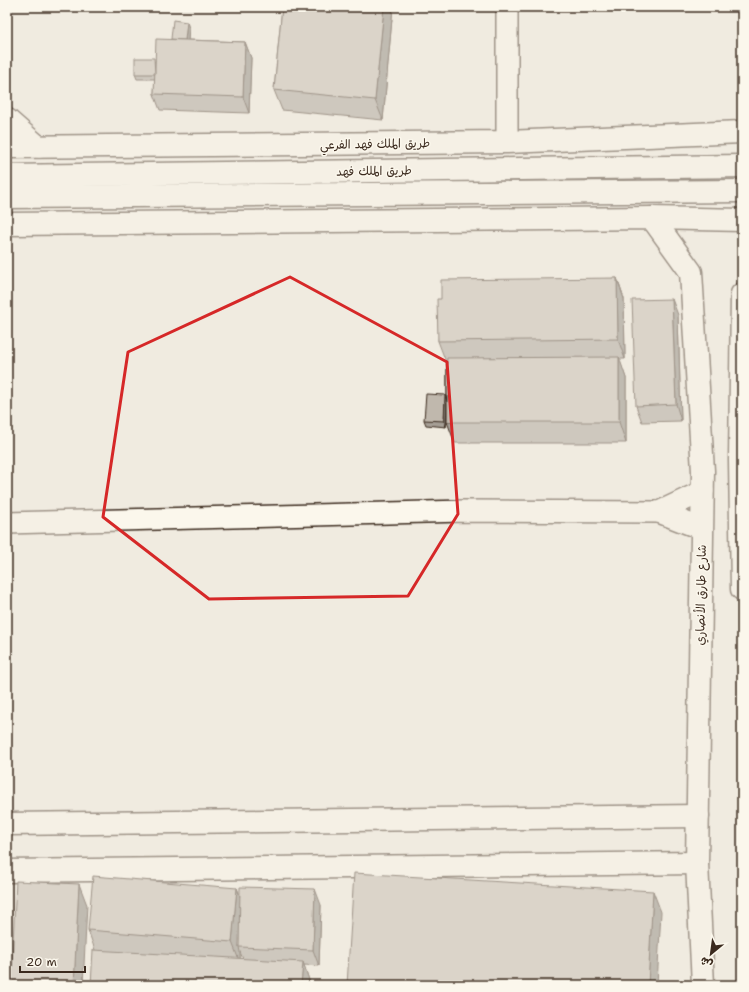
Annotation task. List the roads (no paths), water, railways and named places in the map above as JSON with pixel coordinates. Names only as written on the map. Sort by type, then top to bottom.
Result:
[{"type":"main road","name":"طريق الملك فهد الفرعي","points":[[7,147],[507,142],[742,132]]},
{"type":"main road","name":"طريق الملك فهد","points":[[7,176],[742,166]]},
{"type":"main road","name":"طريق الملك فهد","points":[[7,197],[742,191]]},
{"type":"main road","points":[[7,224],[652,218],[742,220]]},
{"type":"main road","name":"شارع طارق الأنصاري","points":[[652,218],[691,272],[703,471],[698,816],[698,863],[703,985]]},
{"type":"main road","points":[[742,294],[740,460],[742,590]]},
{"type":"main road","points":[[7,824],[698,816]]},
{"type":"main road","points":[[7,871],[698,863]]},
{"type":"street","points":[[507,7],[507,142]]},
{"type":"street","points":[[7,119],[39,147]]},
{"type":"street","points":[[659,512],[703,491]]},
{"type":"street","points":[[7,523],[463,511],[659,512],[702,529]]}]
